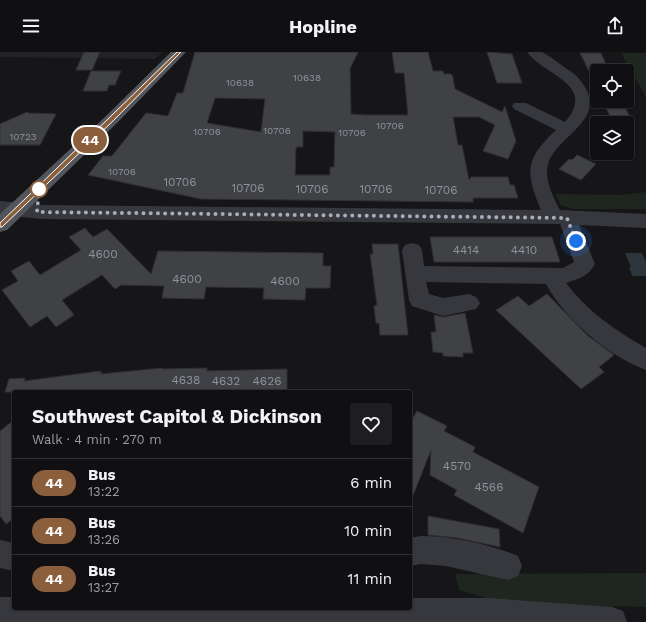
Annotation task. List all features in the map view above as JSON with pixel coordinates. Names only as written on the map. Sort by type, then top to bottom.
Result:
[{"type":"main road","points":[[0,225],[8,209],[179,52]]},
{"type":"street","points":[[415,274],[563,276],[575,272],[585,264],[539,180],[538,167],[540,158],[545,150],[568,130],[583,109],[581,92],[572,79],[534,52]]},
{"type":"street","points":[[520,106],[568,130]]},
{"type":"street","points":[[8,209],[43,212],[560,218],[646,221]]},
{"type":"street","points":[[412,250],[419,300],[443,307],[469,303]]},
{"type":"street","points":[[552,276],[558,289],[593,325],[646,360]]},
{"type":"street","points":[[412,552],[434,550],[508,566]]},
{"type":"street","points":[[0,554],[12,557]]},
{"type":"street","points":[[0,612],[488,613],[612,622]]},
{"type":"shaded area","points":[[0,52],[162,52],[155,59],[0,57]]},
{"type":"shaded area","points":[[621,53],[646,53],[646,97],[634,76],[634,64],[627,64]]},
{"type":"shaded area","points":[[646,192],[646,209],[573,209],[561,205],[555,194],[622,195]]},
{"type":"shaded area","points":[[625,253],[642,253],[646,262],[646,276],[632,276],[629,267],[631,267]]},
{"type":"shaded area","points":[[646,573],[646,607],[615,606],[609,608],[491,599],[459,590],[455,574]]},
{"type":"building","points":[[84,52],[100,52],[92,70],[76,70]]},
{"type":"building","points":[[195,52],[358,52],[350,69],[351,114],[408,115],[404,73],[395,73],[392,52],[428,52],[433,71],[443,71],[444,74],[451,74],[455,89],[502,112],[505,106],[516,141],[508,159],[483,151],[495,125],[479,117],[453,117],[458,145],[462,145],[469,180],[471,177],[508,177],[510,185],[514,185],[518,198],[473,198],[473,202],[201,199],[88,175],[103,156],[112,156],[146,113],[168,116],[177,93],[183,93]],"holes":[[[215,98],[265,99],[261,132],[207,123]],[[303,131],[335,132],[334,167],[330,167],[330,175],[295,175],[296,147],[303,147]]]},
{"type":"building","points":[[487,52],[512,54],[522,83],[497,83]]},
{"type":"building","points":[[580,53],[601,53],[606,64],[590,64],[589,71]]},
{"type":"building","points":[[91,71],[121,71],[115,85],[109,85],[107,91],[83,91]]},
{"type":"building","points":[[606,108],[626,108],[630,116],[610,116]]},
{"type":"building","points":[[27,112],[56,114],[40,145],[0,145],[0,124]]},
{"type":"building","points":[[577,155],[596,164],[581,180],[559,169],[569,159],[572,160]]},
{"type":"building","points":[[85,228],[93,237],[107,229],[151,274],[158,251],[323,253],[323,266],[331,266],[330,288],[306,288],[305,300],[263,299],[264,288],[206,287],[204,299],[162,298],[164,286],[121,285],[115,289],[102,275],[62,300],[74,315],[56,327],[47,316],[30,327],[2,290],[18,281],[11,271],[29,261],[40,275],[81,250],[69,237]]},
{"type":"building","points":[[430,237],[552,237],[560,262],[434,262]]},
{"type":"building","points":[[372,244],[398,244],[408,335],[380,335],[379,323],[376,323],[374,306],[377,305],[370,254],[373,254]]},
{"type":"building","points":[[547,294],[588,336],[614,355],[599,367],[604,372],[581,389],[496,310],[518,296],[529,306]]},
{"type":"building","points":[[465,313],[473,353],[463,353],[463,357],[443,356],[443,353],[433,352],[431,332],[436,332],[434,315],[443,317]]},
{"type":"building","points":[[162,368],[207,368],[207,371],[287,369],[287,390],[12,390],[12,392],[5,392],[9,379],[25,378],[24,381],[101,371],[101,374]]},
{"type":"building","points":[[417,411],[447,426],[444,431],[475,447],[473,452],[539,487],[523,533],[454,495],[457,490],[430,475],[431,450],[412,498],[412,420]]},
{"type":"building","points":[[12,422],[12,520],[6,524],[0,516],[0,431]]},
{"type":"building","points":[[428,516],[499,529],[500,547],[458,538],[428,535]]},
{"type":"bus line","name":"44","points":[[0,225],[112,119],[179,52]]},
{"type":"route","points":[[39,189],[37,212],[567,218],[576,241]]}]
